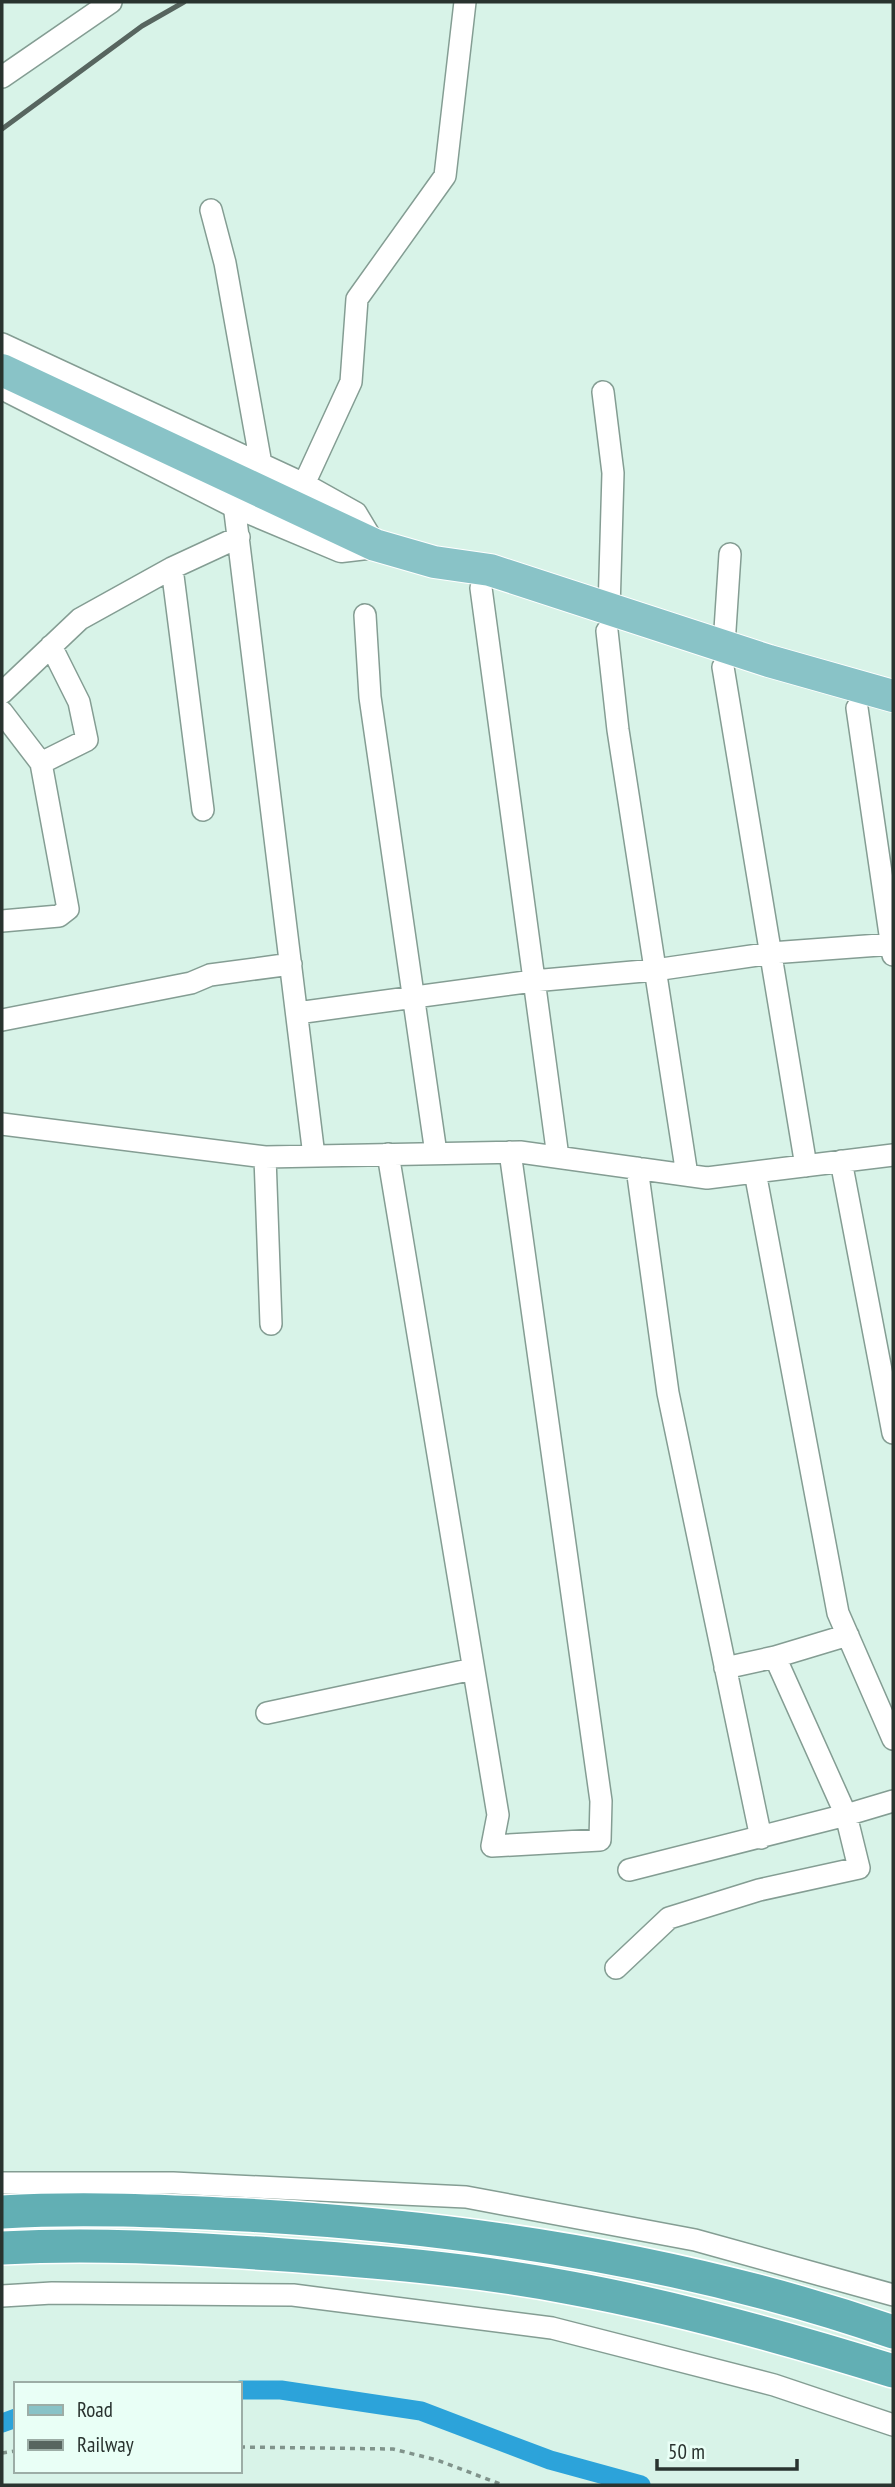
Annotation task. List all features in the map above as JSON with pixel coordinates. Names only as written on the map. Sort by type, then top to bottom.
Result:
[{"type":"highway","points":[[2,2211],[158,2211],[359,2222],[492,2238],[620,2259],[722,2282],[846,2316],[893,2332]]},
{"type":"highway","points":[[2,2248],[67,2245],[207,2249],[357,2260],[476,2273],[570,2288],[676,2310],[801,2342],[893,2371]]},
{"type":"main road","points":[[2,370],[364,540],[434,562],[490,570],[608,620]]},
{"type":"main road","points":[[434,562],[481,588],[608,620],[723,656],[858,708],[893,718]]},
{"type":"main road","points":[[723,656],[769,661],[893,696]]},
{"type":"street","points":[[2,76],[111,2]]},
{"type":"street","points":[[303,484],[351,382],[356,299],[446,176],[465,2]]},
{"type":"street","points":[[211,210],[225,263],[261,464]]},
{"type":"street","points":[[2,344],[303,484],[356,513],[364,540],[341,550],[234,504],[2,386]]},
{"type":"street","points":[[603,392],[613,473],[608,620],[618,730],[687,1175]]},
{"type":"street","points":[[234,504],[314,1156]]},
{"type":"street","points":[[2,693],[80,619],[173,568],[239,537]]},
{"type":"street","points":[[730,554],[723,656],[806,1166]]},
{"type":"street","points":[[173,568],[203,810]]},
{"type":"street","points":[[481,588],[558,1157]]},
{"type":"street","points":[[365,615],[370,697],[436,1153]]},
{"type":"street","points":[[41,764],[87,740],[79,702],[51,646]]},
{"type":"street","points":[[297,1013],[413,996],[655,970],[771,953],[893,948],[858,708]]},
{"type":"street","points":[[2,712],[41,764],[68,909],[59,916],[2,921]]},
{"type":"street","points":[[2,1020],[191,983],[210,975],[291,964]]},
{"type":"street","points":[[2,1124],[265,1157],[510,1152],[707,1178],[893,1155]]},
{"type":"street","points":[[388,1154],[498,1815],[492,1846],[600,1840],[601,1801],[510,1152]]},
{"type":"street","points":[[265,1157],[271,1324]]},
{"type":"street","points":[[841,1161],[893,1429]]},
{"type":"street","points":[[636,1168],[668,1393],[761,1838]]},
{"type":"street","points":[[755,1172],[838,1613],[893,1739]]},
{"type":"street","points":[[725,1668],[775,1657],[848,1635]]},
{"type":"street","points":[[616,1968],[669,1918],[759,1890],[859,1868],[846,1815],[775,1657]]},
{"type":"street","points":[[267,1713],[473,1669]]},
{"type":"street","points":[[629,1870],[761,1838],[893,1801]]},
{"type":"street","points":[[2,2183],[173,2183],[466,2197],[695,2240],[893,2295]]},
{"type":"street","points":[[2,2296],[293,2295],[552,2328],[774,2385],[893,2425]]},
{"type":"path","points":[[242,2447],[393,2449],[437,2459],[503,2485]]},
{"type":"waterway","points":[[242,2390],[281,2390],[421,2411],[550,2460],[641,2485]]},
{"type":"waterway","points":[[2,2423],[14,2419]]},
{"type":"railway","points":[[2,129],[142,26],[184,2]]}]
